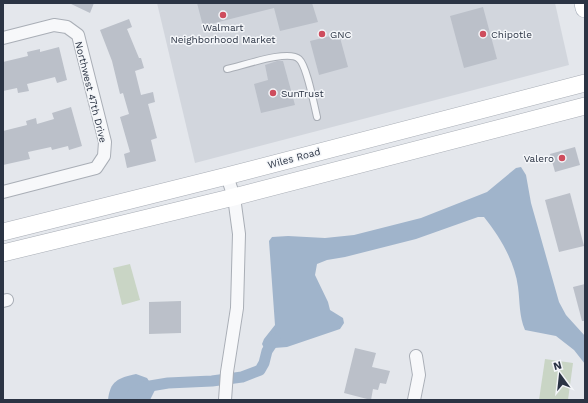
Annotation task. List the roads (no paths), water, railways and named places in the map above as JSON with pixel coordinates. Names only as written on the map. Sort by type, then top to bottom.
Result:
[{"type":"main road","points":[[584,3],[585,8]]},
{"type":"main road","name":"Wiles Road","points":[[3,232],[227,176],[585,83]]},
{"type":"main road","points":[[3,253],[234,196],[585,106]]},
{"type":"street","name":"Northwest 47th Drive","points":[[3,38],[54,25],[67,27],[78,35],[105,142],[104,156],[96,168],[3,192]]},
{"type":"street","points":[[225,396],[227,372],[237,308],[239,234],[234,196],[227,176]]},
{"type":"street","points":[[414,400],[419,375],[416,356]]},
{"type":"lane","points":[[227,70],[277,56],[289,55],[298,59],[304,67],[317,117]]},
{"type":"water","points":[[521,167],[526,175],[531,203],[559,302],[566,315],[585,336],[585,364],[574,350],[556,336],[525,330],[514,268],[501,241],[484,217],[478,217],[416,239],[345,257],[327,260],[317,264],[315,275],[328,302],[330,310],[343,318],[344,323],[340,329],[287,347],[274,348],[267,351],[265,350],[262,344],[264,339],[275,325],[269,241],[272,237],[288,236],[325,238],[354,235],[421,218],[487,192],[516,168]]},
{"type":"water","points":[[136,374],[147,378],[155,390],[150,400],[108,400],[111,388],[116,381]]},
{"type":"waterway","points":[[129,400],[134,392],[144,387],[168,383],[212,381],[242,377],[260,370],[264,363],[267,351],[275,339]]},
{"type":"place","name":"Walmart Neighborhood Market","points":[[223,15]]},
{"type":"place","name":"GNC","points":[[322,34]]},
{"type":"place","name":"Chipotle","points":[[483,34]]},
{"type":"place","name":"SunTrust","points":[[273,93]]},
{"type":"place","name":"Valero","points":[[562,158]]}]
